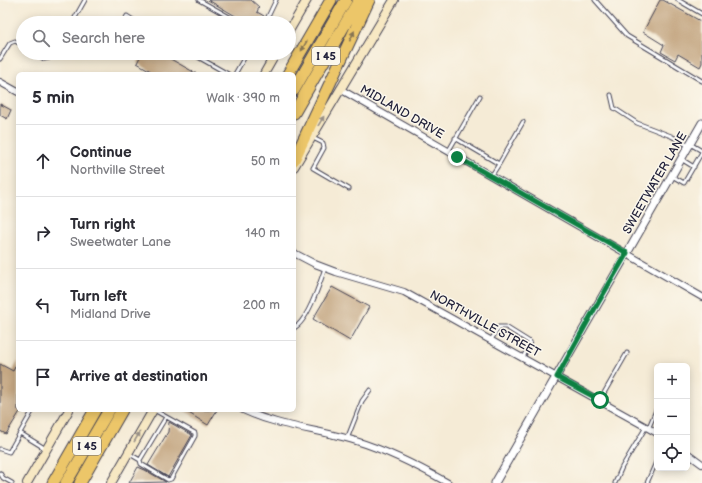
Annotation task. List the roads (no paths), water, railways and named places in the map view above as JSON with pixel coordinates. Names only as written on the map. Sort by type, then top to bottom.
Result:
[{"type":"highway","name":"I 45","points":[[289,72],[331,0]]},
{"type":"highway","name":"I 45","points":[[296,87],[346,0]]},
{"type":"highway","name":"I 45","points":[[296,109],[359,0]]},
{"type":"highway","points":[[296,156],[369,0]]},
{"type":"highway","name":"I 45","points":[[53,483],[94,412]]},
{"type":"highway","name":"I 45","points":[[66,483],[108,412]]},
{"type":"highway","name":"I 45","points":[[80,483],[121,412]]},
{"type":"main road","points":[[296,19],[307,0]]},
{"type":"main road","points":[[296,164],[394,0]]},
{"type":"main road","points":[[265,72],[273,60]]},
{"type":"main road","points":[[27,483],[68,412]]},
{"type":"main road","points":[[111,483],[152,412]]},
{"type":"street","points":[[0,82],[16,91]]},
{"type":"street","name":"MIDLAND DRIVE","points":[[340,89],[702,297]]},
{"type":"street","name":"SWEETWATER LANE","points":[[495,483],[702,123]]},
{"type":"street","name":"NORTHVILLE STREET","points":[[296,254],[325,268],[404,292],[654,431]]},
{"type":"street","points":[[250,412],[290,427],[347,439],[385,450],[448,483]]},
{"type":"street","points":[[690,455],[702,464]]},
{"type":"lane","points":[[76,16],[85,0]]},
{"type":"lane","points":[[199,0],[228,16]]},
{"type":"lane","points":[[268,16],[276,0]]},
{"type":"lane","points":[[595,0],[627,36],[702,81]]},
{"type":"lane","points":[[678,0],[702,14]]},
{"type":"lane","points":[[0,59],[10,43],[16,42]]},
{"type":"lane","points":[[203,60],[224,72]]},
{"type":"lane","points":[[236,72],[243,60]]},
{"type":"lane","points":[[611,95],[614,108],[637,123],[671,136],[702,152],[684,183],[672,176]]},
{"type":"lane","points":[[448,152],[480,96]]},
{"type":"lane","points":[[491,176],[523,122]]},
{"type":"lane","points":[[312,137],[323,143],[324,148],[313,168],[349,189]]},
{"type":"lane","points":[[455,138],[499,164]]},
{"type":"lane","points":[[681,159],[694,167]]},
{"type":"lane","points":[[296,327],[311,304],[325,268]]},
{"type":"lane","points":[[491,340],[499,327],[506,327],[530,342],[523,358]]},
{"type":"lane","points":[[600,400],[627,353]]},
{"type":"lane","points":[[347,439],[362,401],[370,390]]},
{"type":"lane","points":[[0,449],[9,452],[32,412]]},
{"type":"lane","points":[[128,453],[140,460],[141,464],[168,480],[171,479],[195,436],[195,433],[157,412]]},
{"type":"lane","points":[[615,483],[622,467],[648,427],[654,414]]},
{"type":"lane","points":[[140,460],[166,417]]},
{"type":"lane","points":[[20,434],[46,449]]},
{"type":"lane","points":[[647,483],[654,467]]},
{"type":"lane","points":[[0,473],[4,478],[12,483]]}]
